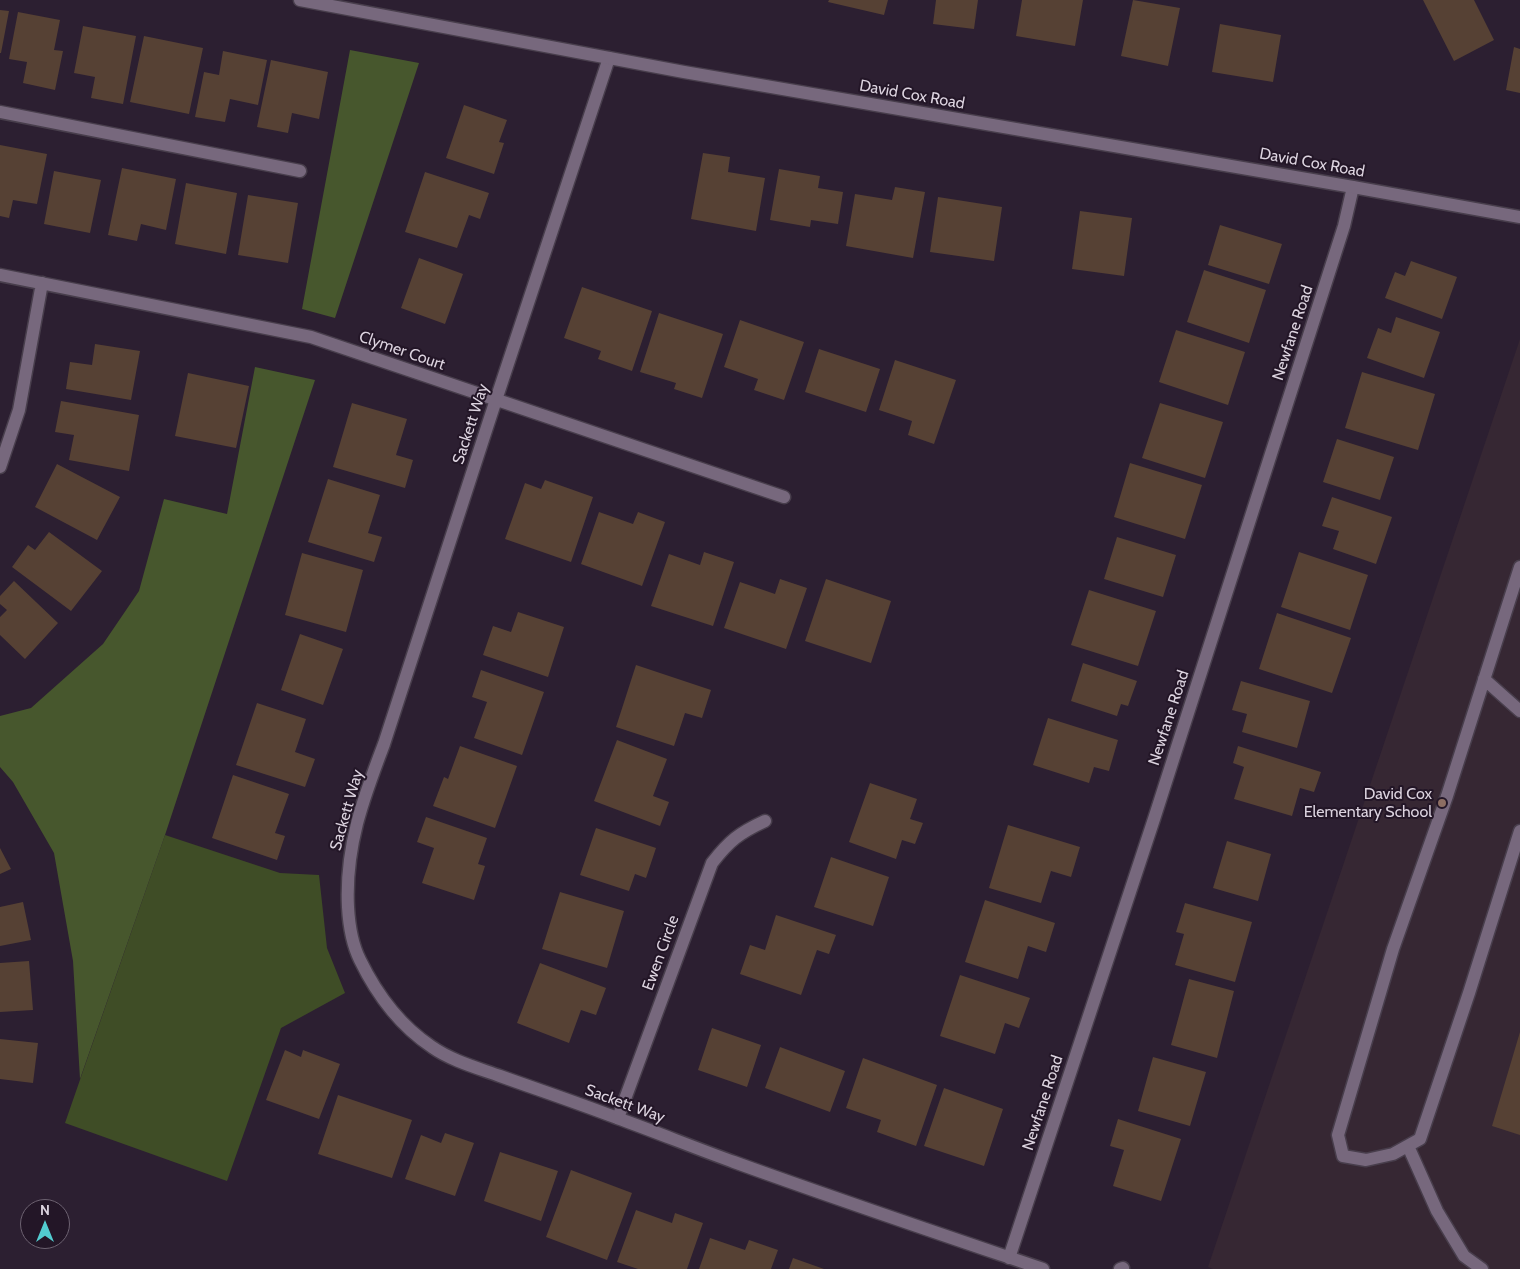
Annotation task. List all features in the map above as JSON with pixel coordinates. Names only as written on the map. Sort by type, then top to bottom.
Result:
[{"type":"street","name":"David Cox Road","points":[[300,0],[684,72],[1353,186],[1520,217]]},
{"type":"street","name":"Sackett Way","points":[[610,58],[384,744],[355,826],[347,887],[349,923],[358,957],[373,985],[390,1010],[409,1031],[428,1044],[469,1065],[618,1118],[733,1162],[1043,1269]]},
{"type":"street","points":[[0,112],[300,171]]},
{"type":"street","name":"Newfane Road","points":[[1009,1258],[1154,819],[1341,235],[1353,186]]},
{"type":"street","name":"Clymer Court","points":[[0,274],[311,337],[784,497]]},
{"type":"street","points":[[0,467],[19,410],[42,283]]},
{"type":"street","points":[[1520,567],[1447,796],[1393,949],[1338,1135],[1343,1156],[1366,1160],[1393,1154],[1420,1138],[1469,993],[1520,831]]},
{"type":"street","points":[[1484,679],[1520,711]]},
{"type":"street","name":"Ewen Circle","points":[[618,1118],[712,863],[728,843],[749,828],[764,821]]},
{"type":"street","points":[[1408,1146],[1437,1211],[1464,1256],[1482,1269]]},
{"type":"shaded area","name":"David Cox Elementary School","points":[[1520,339],[1520,1269],[1213,1269],[1208,1267]]},
{"type":"green space","points":[[350,50],[419,63],[335,318],[302,309]]},
{"type":"green space","points":[[255,367],[315,380],[165,835],[80,1079],[73,961],[54,853],[13,782],[0,767],[0,716],[31,708],[103,644],[139,591],[164,499],[227,514]]},
{"type":"green space","points":[[165,835],[280,873],[319,875],[327,948],[345,993],[281,1028],[227,1181],[65,1123]]},
{"type":"building","points":[[829,0],[888,0],[884,15],[828,2]]},
{"type":"building","points":[[936,0],[978,0],[974,29],[933,24]]},
{"type":"building","points":[[1022,0],[1083,0],[1075,46],[1016,36]]},
{"type":"building","points":[[1133,0],[1180,8],[1168,66],[1121,56]]},
{"type":"building","points":[[1423,0],[1474,0],[1494,40],[1454,61]]},
{"type":"building","points":[[0,10],[9,11],[1,53],[0,53]]},
{"type":"building","points":[[18,12],[60,20],[54,50],[63,51],[55,90],[23,83],[27,62],[9,59]]},
{"type":"building","points":[[1220,24],[1281,35],[1273,82],[1212,72]]},
{"type":"building","points":[[83,26],[136,36],[123,104],[91,98],[95,77],[74,73]]},
{"type":"building","points":[[144,36],[203,48],[189,114],[130,102]]},
{"type":"building","points":[[1514,47],[1520,49],[1520,93],[1506,90]]},
{"type":"building","points":[[223,51],[267,60],[258,105],[230,99],[225,122],[195,117],[204,72],[219,75]]},
{"type":"building","points":[[271,60],[328,72],[319,119],[292,113],[288,133],[257,127]]},
{"type":"building","points":[[464,105],[507,120],[499,142],[504,143],[494,174],[446,158]]},
{"type":"building","points":[[0,145],[47,154],[37,204],[13,200],[9,218],[0,216]]},
{"type":"building","points":[[703,153],[730,157],[728,172],[765,178],[756,231],[691,219]]},
{"type":"building","points":[[122,168],[176,179],[166,230],[141,224],[137,241],[108,235]]},
{"type":"building","points":[[779,169],[820,176],[818,188],[843,192],[838,224],[811,220],[810,227],[770,220]]},
{"type":"building","points":[[54,171],[101,180],[90,233],[44,224]]},
{"type":"building","points":[[425,172],[489,193],[480,219],[469,215],[457,248],[405,232]]},
{"type":"building","points":[[186,183],[237,193],[226,254],[175,244]]},
{"type":"building","points":[[895,187],[925,192],[913,258],[846,246],[855,194],[892,200]]},
{"type":"building","points":[[248,195],[298,203],[288,263],[238,255]]},
{"type":"building","points":[[938,197],[1002,207],[994,261],[930,252]]},
{"type":"building","points":[[1080,211],[1132,218],[1124,276],[1072,269]]},
{"type":"building","points":[[1220,225],[1282,244],[1269,284],[1208,265]]},
{"type":"building","points":[[419,258],[463,274],[445,324],[401,308]]},
{"type":"building","points":[[1411,261],[1457,277],[1442,319],[1385,298],[1395,272],[1405,276]]},
{"type":"building","points":[[1204,270],[1266,290],[1249,343],[1187,322]]},
{"type":"building","points":[[582,287],[652,311],[632,371],[598,359],[601,351],[564,338]]},
{"type":"building","points":[[659,313],[723,334],[702,398],[674,389],[676,383],[640,372]]},
{"type":"building","points":[[1396,317],[1440,332],[1424,378],[1367,358],[1378,328],[1391,333]]},
{"type":"building","points":[[740,320],[804,342],[784,400],[754,390],[758,379],[724,367]]},
{"type":"building","points":[[1176,330],[1245,352],[1228,405],[1159,382]]},
{"type":"building","points":[[95,344],[140,351],[131,400],[66,389],[70,362],[92,365]]},
{"type":"building","points":[[819,349],[880,369],[866,412],[805,392]]},
{"type":"building","points":[[895,360],[956,380],[934,444],[908,435],[912,421],[879,410]]},
{"type":"building","points":[[1362,372],[1435,394],[1418,450],[1345,428]]},
{"type":"building","points":[[188,373],[249,386],[236,448],[175,436]]},
{"type":"building","points":[[61,401],[139,415],[129,471],[69,460],[74,435],[55,432]]},
{"type":"building","points":[[352,403],[407,419],[396,455],[413,460],[405,488],[333,467]]},
{"type":"building","points":[[1160,403],[1223,422],[1205,478],[1142,458]]},
{"type":"building","points":[[1337,439],[1394,457],[1380,500],[1323,482]]},
{"type":"building","points":[[1130,463],[1202,485],[1185,539],[1114,517]]},
{"type":"building","points":[[57,464],[120,497],[97,540],[35,507]]},
{"type":"building","points":[[328,479],[380,495],[368,533],[382,537],[374,562],[308,542]]},
{"type":"building","points":[[545,480],[593,497],[571,562],[505,539],[525,483],[541,489]]},
{"type":"building","points":[[1332,497],[1392,517],[1376,564],[1333,549],[1339,531],[1322,526]]},
{"type":"building","points":[[599,512],[633,524],[638,512],[665,522],[642,586],[581,564]]},
{"type":"building","points":[[49,532],[102,571],[71,611],[12,567],[28,545],[35,550]]},
{"type":"building","points":[[1117,537],[1176,555],[1163,597],[1104,579]]},
{"type":"building","points":[[704,552],[734,562],[713,626],[651,606],[669,554],[700,565]]},
{"type":"building","points":[[1299,552],[1368,575],[1350,630],[1281,607]]},
{"type":"building","points":[[302,553],[363,570],[346,632],[285,615]]},
{"type":"building","points":[[780,579],[807,588],[786,649],[724,628],[740,582],[775,594]]},
{"type":"building","points":[[826,579],[891,601],[871,663],[805,641]]},
{"type":"building","points":[[14,581],[58,623],[25,659],[0,635],[0,617],[7,610],[0,604],[0,596]]},
{"type":"building","points":[[1089,590],[1156,611],[1138,666],[1071,645]]},
{"type":"building","points":[[518,612],[564,627],[548,677],[483,655],[493,626],[511,632]]},
{"type":"building","points":[[1277,613],[1351,638],[1332,693],[1259,669]]},
{"type":"building","points":[[300,634],[343,649],[323,705],[281,690]]},
{"type":"building","points":[[1083,663],[1137,681],[1128,706],[1121,704],[1117,716],[1071,701]]},
{"type":"building","points":[[636,665],[711,690],[702,718],[685,713],[674,746],[616,727]]},
{"type":"building","points":[[481,670],[544,692],[522,755],[474,738],[487,702],[472,697]]},
{"type":"building","points":[[1241,681],[1310,701],[1297,748],[1242,732],[1247,714],[1232,710]]},
{"type":"building","points":[[257,703],[306,719],[295,752],[315,759],[305,787],[236,765]]},
{"type":"building","points":[[1048,718],[1118,740],[1109,771],[1094,767],[1089,783],[1033,765]]},
{"type":"building","points":[[617,740],[667,759],[653,796],[669,802],[660,826],[594,801]]},
{"type":"building","points":[[460,746],[517,766],[495,828],[433,806],[444,777],[448,779]]},
{"type":"building","points":[[1238,746],[1321,772],[1314,792],[1300,788],[1292,816],[1234,799],[1244,767],[1233,763]]},
{"type":"building","points":[[233,775],[289,794],[275,833],[285,836],[277,860],[212,838]]},
{"type":"building","points":[[870,783],[917,799],[910,819],[923,823],[915,844],[902,840],[896,859],[849,842]]},
{"type":"building","points":[[426,817],[487,838],[478,864],[485,866],[474,900],[422,883],[434,848],[417,842]]},
{"type":"building","points":[[1008,825],[1080,847],[1071,877],[1051,871],[1041,903],[989,888]]},
{"type":"building","points":[[596,828],[656,848],[646,878],[635,874],[629,891],[580,875]]},
{"type":"building","points":[[1227,841],[1271,854],[1258,901],[1213,888]]},
{"type":"building","points":[[0,848],[11,869],[0,874]]},
{"type":"building","points":[[831,857],[889,877],[873,926],[814,907]]},
{"type":"building","points":[[560,892],[624,911],[607,968],[542,949]]},
{"type":"building","points":[[985,900],[1055,923],[1046,952],[1028,946],[1018,979],[965,962]]},
{"type":"building","points":[[23,902],[31,940],[0,946],[0,907]]},
{"type":"building","points":[[1185,903],[1252,922],[1235,982],[1175,965],[1184,934],[1176,932]]},
{"type":"building","points":[[776,915],[836,935],[829,954],[817,950],[801,995],[740,974],[750,945],[765,950]]},
{"type":"building","points":[[29,961],[33,1010],[0,1012],[0,963]]},
{"type":"building","points":[[540,963],[606,988],[596,1015],[581,1010],[569,1043],[517,1023]]},
{"type":"building","points":[[960,975],[1030,998],[1019,1028],[1005,1023],[995,1054],[940,1036]]},
{"type":"building","points":[[1189,979],[1234,991],[1217,1058],[1171,1045]]},
{"type":"building","points":[[712,1028],[761,1045],[747,1087],[698,1070]]},
{"type":"building","points":[[1520,1032],[1520,1135],[1492,1126]]},
{"type":"building","points":[[0,1039],[38,1043],[33,1083],[0,1079]]},
{"type":"building","points":[[780,1047],[845,1071],[830,1112],[765,1088]]},
{"type":"building","points":[[285,1050],[301,1057],[303,1050],[340,1064],[319,1119],[266,1100]]},
{"type":"building","points":[[1153,1057],[1206,1072],[1190,1126],[1138,1111]]},
{"type":"building","points":[[863,1058],[937,1085],[916,1146],[877,1132],[881,1120],[846,1108]]},
{"type":"building","points":[[944,1088],[1003,1109],[984,1166],[924,1146]]},
{"type":"building","points":[[338,1095],[412,1120],[392,1178],[318,1154]]},
{"type":"building","points":[[1118,1119],[1181,1139],[1161,1201],[1113,1186],[1124,1150],[1110,1146]]},
{"type":"building","points":[[445,1133],[474,1143],[455,1196],[405,1179],[421,1135],[441,1143]]},
{"type":"building","points":[[500,1152],[558,1171],[541,1221],[484,1201]]},
{"type":"building","points":[[571,1170],[632,1193],[607,1260],[546,1237]]},
{"type":"building","points":[[636,1210],[672,1223],[675,1213],[703,1223],[687,1269],[638,1269],[617,1262]]},
{"type":"building","points":[[710,1238],[745,1250],[749,1240],[778,1250],[771,1269],[699,1269]]},
{"type":"building","points":[[793,1258],[824,1269],[789,1269]]},
{"type":"place","name":"David Cox Elementary School","points":[[1442,803]]}]
